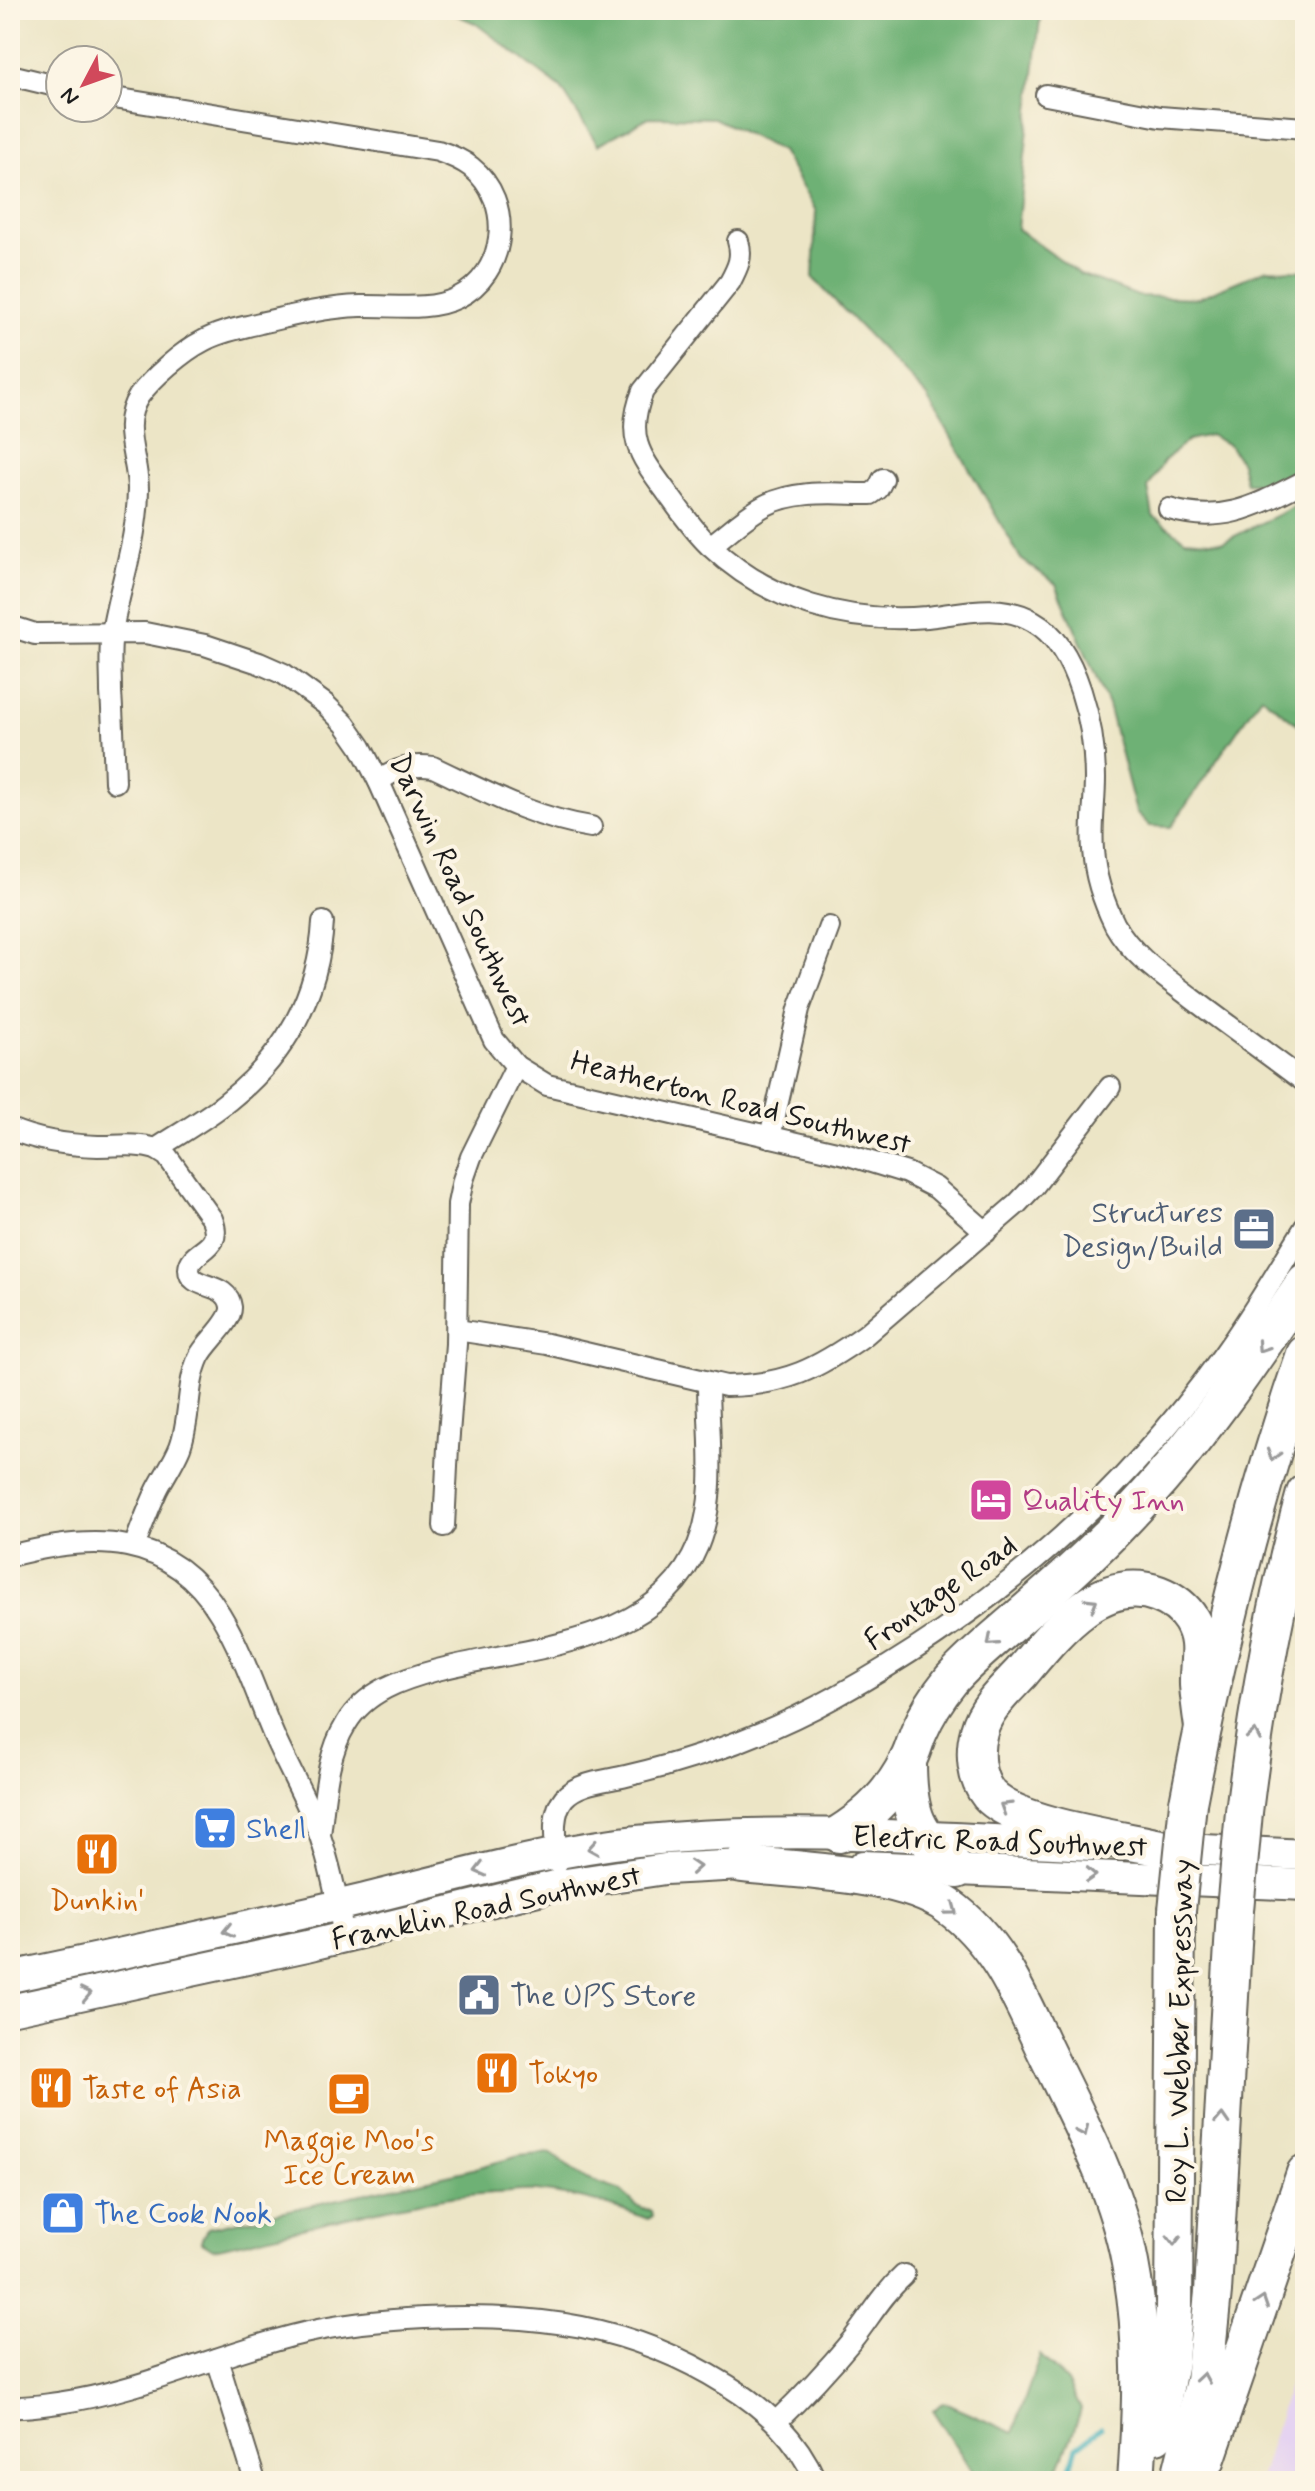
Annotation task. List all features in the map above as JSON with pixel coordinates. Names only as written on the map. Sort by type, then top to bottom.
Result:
[{"type":"highway","points":[[839,1834],[872,1811],[894,1784],[908,1761],[932,1706],[949,1682],[1070,1574],[1164,1477],[1258,1354],[1305,1282]]},
{"type":"highway","name":"Roy L. Webber Expressway","points":[[1145,2481],[1170,2361],[1174,2308],[1177,1910],[1172,1848],[1188,1803],[1223,1638],[1267,1473],[1305,1354]]},
{"type":"highway","name":"Roy L. Webber Expressway","points":[[1179,2481],[1204,2381],[1213,2292],[1235,1910],[1251,1751],[1280,1598],[1305,1493]]},
{"type":"highway","points":[[1172,1848],[1037,1821],[1015,1814],[997,1803],[980,1779],[976,1762],[979,1729],[988,1711],[1079,1612],[1113,1592],[1133,1589],[1166,1597],[1190,1617],[1201,1661],[1198,1681],[1203,1727]]},
{"type":"highway","points":[[908,1761],[910,1804],[925,1838],[957,1870]]},
{"type":"highway","points":[[742,1864],[878,1879],[904,1885],[947,1905],[991,1946],[1010,1978],[1089,2143],[1123,2235],[1137,2306],[1140,2372],[1136,2481]]},
{"type":"highway","points":[[1198,2481],[1305,2173]]},
{"type":"main road","name":"Franklin Road Southwest","points":[[10,1977],[557,1854],[635,1841],[697,1836],[839,1834]]},
{"type":"main road","name":"Electric Road Southwest","points":[[839,1834],[1305,1855]]},
{"type":"main road","name":"Franklin Road Southwest","points":[[10,2010],[344,1937],[559,1885],[665,1869],[793,1863],[1305,1885]]},
{"type":"street","points":[[10,75],[44,83]]},
{"type":"street","points":[[1046,95],[1160,117],[1305,128]]},
{"type":"street","points":[[115,782],[110,651],[138,512],[138,484],[129,435],[132,407],[142,393],[184,353],[222,332],[323,309],[429,307],[459,298],[486,273],[498,248],[500,231],[495,201],[486,183],[472,168],[438,151],[124,100]]},
{"type":"street","points":[[738,241],[742,252],[730,282],[648,383],[636,409],[635,440],[642,458],[710,546],[736,568],[783,596],[836,613],[877,617],[919,617],[997,610],[1014,613],[1043,627],[1068,658],[1086,711],[1094,749],[1093,849],[1097,878],[1117,929],[1144,961],[1305,1082]]},
{"type":"street","points":[[710,546],[764,506],[782,498],[871,494],[883,479]]},
{"type":"street","points":[[1169,509],[1206,516],[1227,515],[1252,508],[1305,481]]},
{"type":"street","name":"Darwin Road Southwest","points":[[10,626],[35,634],[145,633],[205,645],[259,663],[308,689],[345,724],[361,747],[494,1040],[516,1066],[471,1157],[458,1204],[457,1330],[444,1526]]},
{"type":"street","points":[[379,782],[401,768],[418,765],[433,767],[534,814],[562,823],[591,827]]},
{"type":"street","points":[[156,1149],[227,1102],[251,1082],[278,1051],[301,1014],[310,990],[322,944],[323,922]]},
{"type":"street","points":[[770,1137],[799,1009],[829,927]]},
{"type":"street","name":"Heatherton Road Southwest","points":[[516,1066],[547,1085],[845,1154],[921,1179],[936,1188],[986,1232]]},
{"type":"street","points":[[457,1330],[547,1344],[726,1386],[767,1383],[792,1377],[818,1365],[865,1335],[986,1232],[1034,1186],[1110,1087]]},
{"type":"street","points":[[10,1129],[54,1142],[96,1146],[144,1145],[156,1149],[167,1156],[216,1228],[212,1243],[190,1264],[189,1272],[196,1282],[224,1293],[231,1311],[198,1359],[179,1449],[146,1513],[134,1547]]},
{"type":"street","name":"Frontage Road","points":[[559,1885],[555,1819],[557,1809],[574,1790],[718,1749],[823,1704],[938,1635],[996,1594],[1047,1552],[1131,1470],[1179,1413],[1244,1324],[1305,1227]]},
{"type":"street","points":[[320,1835],[327,1782],[337,1741],[346,1723],[367,1699],[413,1677],[590,1636],[637,1616],[675,1584],[699,1544],[706,1519],[710,1493],[708,1383]]},
{"type":"street","points":[[10,1556],[72,1542],[97,1541],[134,1547],[155,1554],[180,1570],[208,1598],[220,1614],[320,1835],[344,1937]]},
{"type":"street","points":[[776,2422],[819,2378],[888,2290],[904,2275]]},
{"type":"street","points":[[10,2407],[61,2402],[112,2392],[275,2341],[343,2325],[451,2317],[534,2318],[571,2323],[657,2348],[717,2378],[757,2405],[790,2436],[816,2481]]},
{"type":"street","points":[[217,2359],[255,2481]]},
{"type":"shaded area","points":[[1305,2331],[1305,2481],[1260,2481],[1260,2479]]},
{"type":"green space","points":[[445,10],[1041,10],[1017,229],[1080,274],[1138,296],[1198,298],[1267,269],[1305,271],[1305,466],[1265,484],[1246,483],[1241,463],[1229,445],[1210,435],[1188,440],[1164,461],[1148,488],[1153,516],[1185,539],[1223,542],[1305,501],[1305,730],[1261,696],[1171,827],[1150,826],[1136,812],[1108,705],[1056,584],[1021,559],[928,397],[813,278],[816,211],[781,151],[714,118],[649,117],[598,145],[561,88],[475,23]]},
{"type":"green space","points":[[550,2153],[586,2179],[621,2191],[636,2205],[651,2212],[652,2217],[648,2219],[579,2198],[525,2191],[422,2201],[213,2249],[202,2242],[208,2228],[465,2171],[519,2156]]},
{"type":"green space","points":[[1040,2355],[1067,2381],[1081,2409],[1054,2481],[961,2481],[972,2471],[933,2411],[943,2402],[1013,2433]]},
{"type":"waterway","points":[[1067,2481],[1077,2447],[1101,2428]]},
{"type":"place","name":"Structures Design/Build","points":[[1254,1229]]},
{"type":"place","name":"Quality Inn","points":[[991,1500]]},
{"type":"place","name":"Shell","points":[[215,1828]]},
{"type":"place","name":"Dunkin'","points":[[97,1854]]},
{"type":"place","name":"The UPS Store","points":[[479,1995]]},
{"type":"place","name":"Tokyo","points":[[497,2073]]},
{"type":"place","name":"Taste of Asia","points":[[51,2088]]},
{"type":"place","name":"Maggie Moo's Ice Cream","points":[[349,2094]]},
{"type":"place","name":"The Cook Nook","points":[[63,2213]]}]
